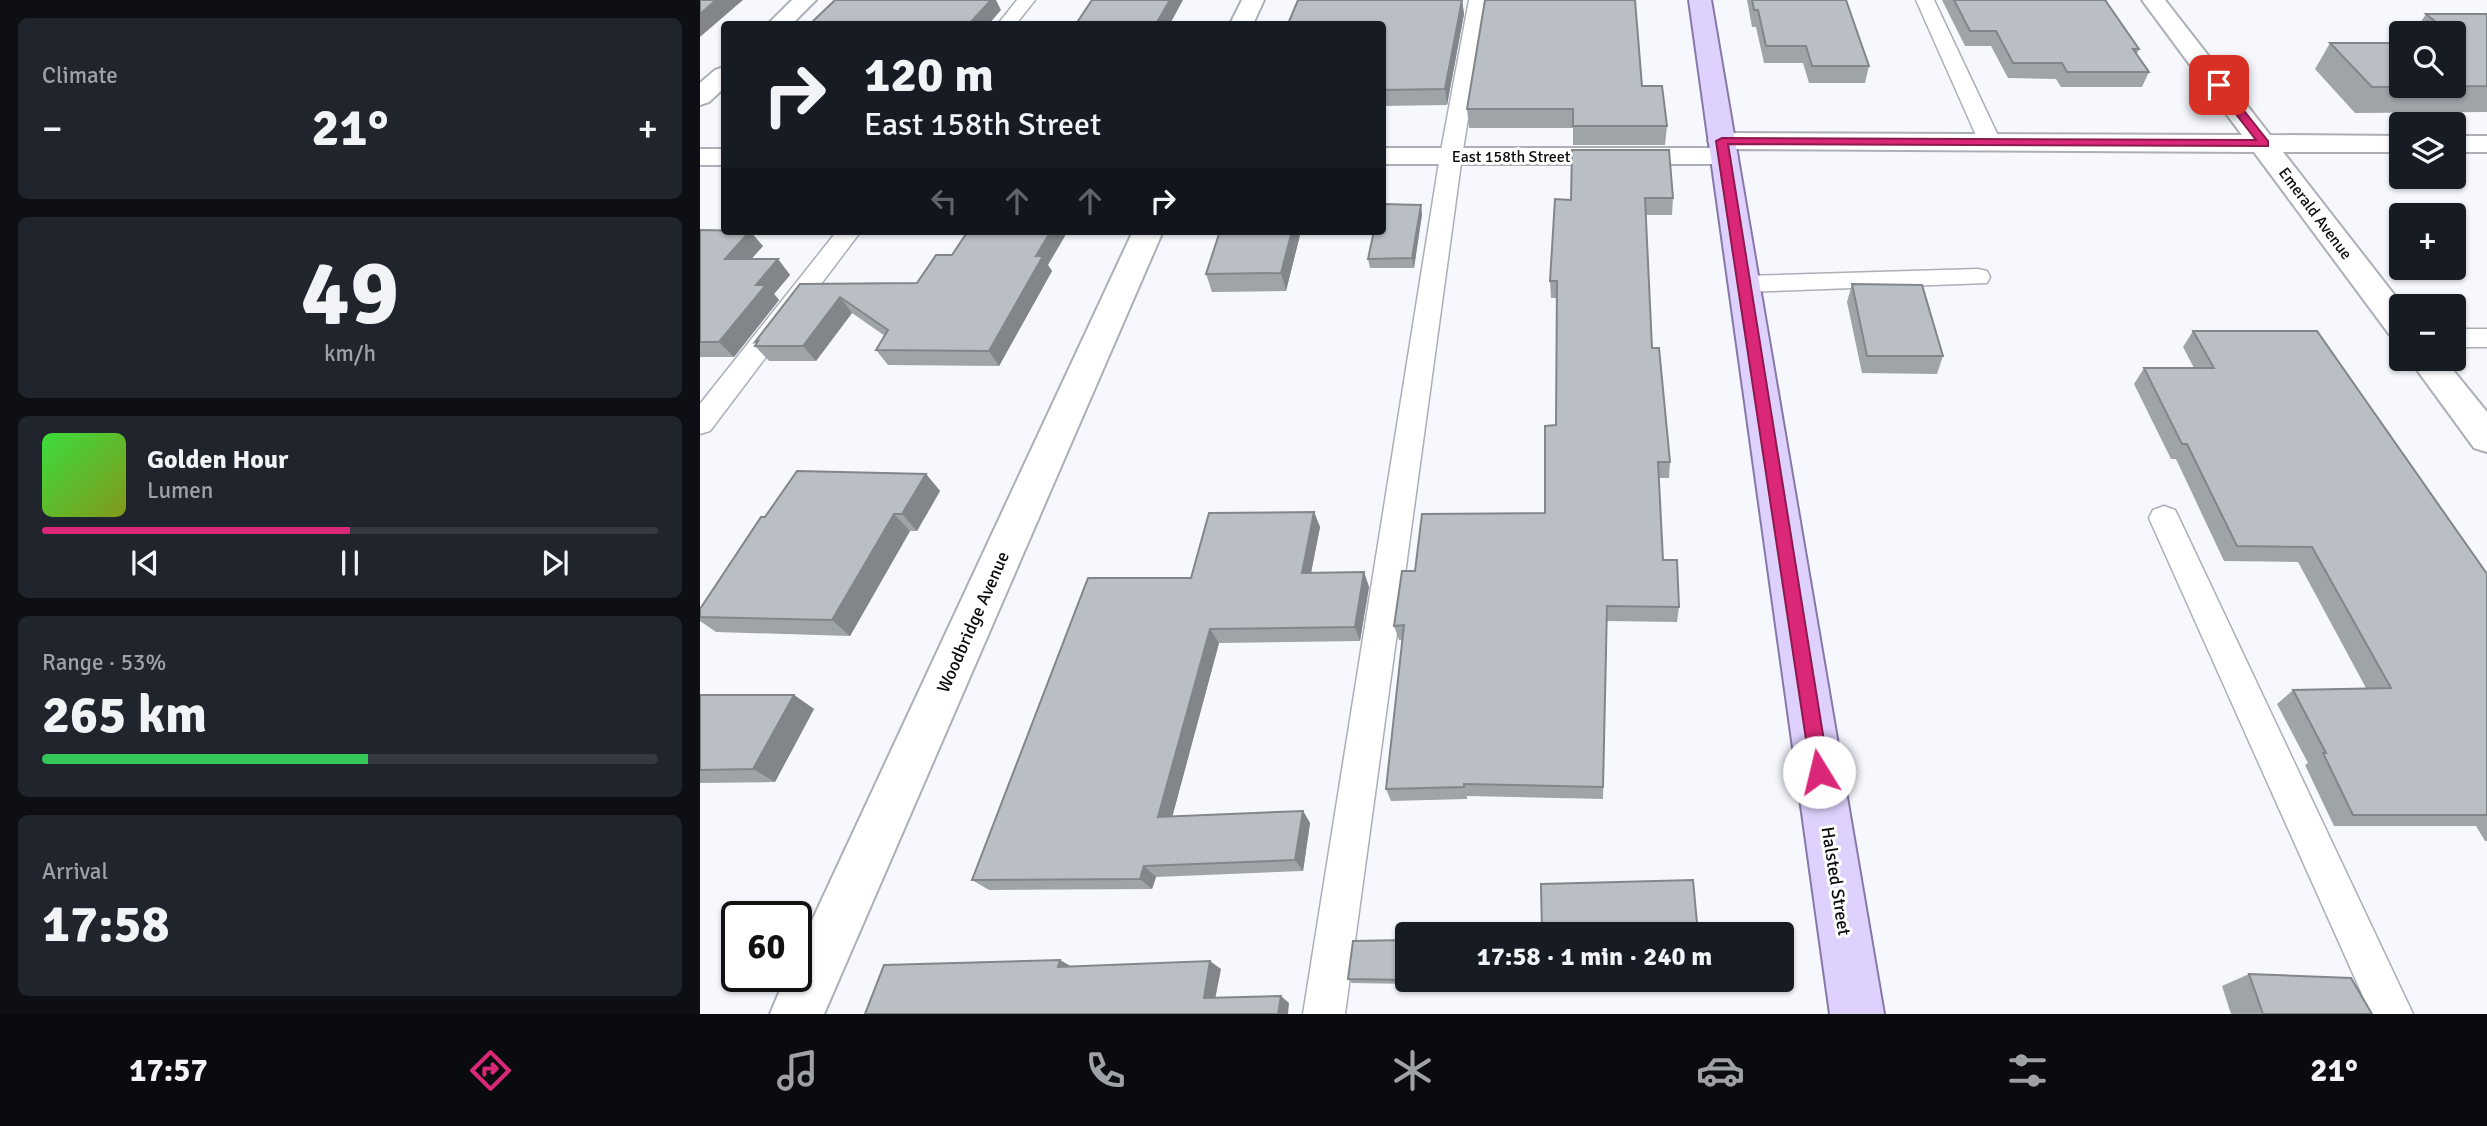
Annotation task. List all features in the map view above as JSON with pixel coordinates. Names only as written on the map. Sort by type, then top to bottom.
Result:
[{"type":"main road","name":"Halsted Street","points":[[1700,0],[1857,1014]]},
{"type":"street","points":[[782,21],[805,0]]},
{"type":"street","points":[[1243,21],[1253,0]]},
{"type":"street","name":"Emerald Avenue","points":[[2153,0],[2389,310]]},
{"type":"street","points":[[700,97],[721,78]]},
{"type":"street","name":"East 158th Street","points":[[1386,156],[1990,142],[2389,144]]},
{"type":"street","points":[[2466,144],[2487,145]]},
{"type":"street","points":[[700,157],[721,157]]},
{"type":"street","name":"Woodbridge Avenue","points":[[797,1014],[1146,235]]},
{"type":"street","points":[[2435,371],[2487,438]]},
{"type":"lane","points":[[1009,21],[1026,0]]},
{"type":"lane","points":[[1324,1014],[1451,156],[1478,0]]},
{"type":"lane","points":[[1925,0],[1990,142]]},
{"type":"lane","points":[[700,425],[846,235]]},
{"type":"lane","points":[[1744,284],[1978,277]]},
{"type":"lane","points":[[2466,338],[2487,338]]},
{"type":"lane","points":[[2164,518],[2392,1014]]},
{"type":"building","points":[[700,0],[716,0],[700,14]]},
{"type":"building","points":[[835,0],[991,0],[972,21],[813,21]]},
{"type":"building","points":[[1092,0],[1170,0],[1158,21],[1078,21]]},
{"type":"building","points":[[1298,0],[1462,0],[1445,89],[1386,90],[1386,21],[1289,21]]},
{"type":"building","points":[[1485,0],[1635,0],[1642,86],[1662,86],[1667,126],[1573,126],[1573,109],[1467,109]]},
{"type":"building","points":[[1752,0],[1846,0],[1869,66],[1812,66],[1806,46],[1766,46],[1758,10],[1754,10]]},
{"type":"building","points":[[1954,0],[2105,0],[2139,49],[2133,49],[2149,72],[2067,72],[2062,63],[2013,63],[1996,31],[1970,31]]},
{"type":"building","points":[[2426,14],[2487,14],[2487,86],[2466,86],[2466,21],[2434,21]]},
{"type":"building","points":[[2330,43],[2389,43],[2389,87],[2372,87]]},
{"type":"building","points":[[1572,150],[1669,150],[1673,198],[1645,198],[1652,348],[1659,348],[1670,462],[1658,462],[1663,560],[1677,560],[1679,607],[1607,606],[1603,787],[1464,784],[1464,787],[1386,789],[1404,625],[1394,626],[1402,571],[1415,571],[1422,514],[1545,513],[1545,426],[1556,425],[1557,281],[1550,281],[1555,199],[1571,200]]},
{"type":"building","points":[[1386,204],[1421,205],[1412,258],[1368,259],[1373,235],[1386,235]]},
{"type":"building","points":[[700,230],[721,230],[721,235],[746,235],[725,259],[778,259],[756,285],[766,285],[719,342],[700,342]]},
{"type":"building","points":[[965,235],[1049,235],[1036,256],[1043,256],[989,351],[876,350],[888,330],[840,297],[803,346],[755,346],[758,341],[755,342],[800,284],[917,283],[936,255],[952,255]]},
{"type":"building","points":[[1219,235],[1291,235],[1281,273],[1206,274]]},
{"type":"building","points":[[1852,284],[1922,285],[1943,356],[1867,356]]},
{"type":"building","points":[[2193,331],[2317,331],[2487,574],[2487,815],[2353,815],[2323,753],[2326,753],[2293,690],[2391,688],[2312,547],[2237,546],[2187,444],[2182,444],[2144,368],[2214,368]]},
{"type":"building","points":[[797,471],[926,474],[902,514],[894,514],[832,620],[700,617],[700,609],[761,517],[765,517]]},
{"type":"building","points":[[1314,512],[1302,573],[1364,572],[1355,627],[1210,629],[1158,817],[1303,811],[1295,860],[1144,866],[1140,879],[972,880],[1088,578],[1191,578],[1209,513]]},
{"type":"building","points":[[700,695],[794,695],[753,769],[700,770]]},
{"type":"building","points":[[1693,880],[1697,922],[1542,922],[1541,884]]},
{"type":"building","points":[[1395,940],[1395,980],[1348,979],[1353,941]]},
{"type":"building","points":[[1060,960],[1058,967],[1210,961],[1204,998],[1281,996],[1278,1014],[865,1014],[884,965]]},
{"type":"building","points":[[2249,974],[2351,978],[2372,1014],[2263,1014]]},
{"type":"route","points":[[1819,772],[1722,141],[2264,144],[2219,85]]}]
